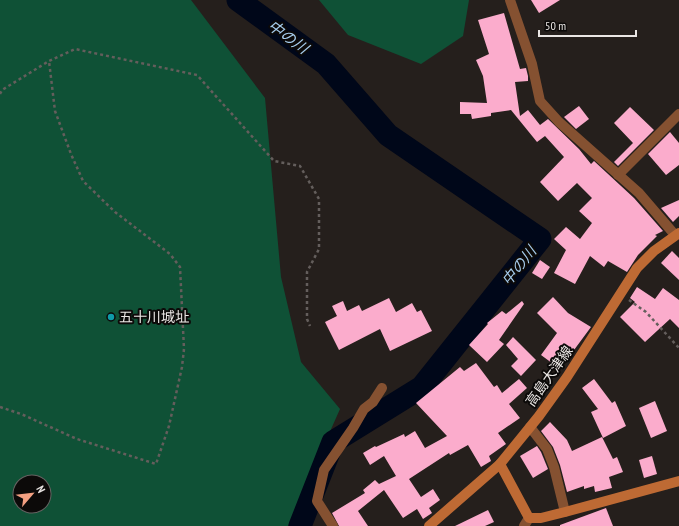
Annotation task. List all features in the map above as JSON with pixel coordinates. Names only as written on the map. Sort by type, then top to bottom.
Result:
[{"type":"main road","name":"高島大津線","points":[[429,526],[500,464],[567,377],[637,268],[654,251],[677,234]]},
{"type":"main road","points":[[500,464],[526,522],[679,481]]},
{"type":"street","points":[[510,0],[532,64],[540,101],[559,122],[639,194],[677,234]]},
{"type":"street","points":[[618,175],[679,114]]},
{"type":"street","points":[[333,526],[317,501],[324,470],[353,428],[364,409],[373,402],[382,388]]},
{"type":"street","points":[[530,427],[547,449],[554,467],[566,512]]},
{"type":"path","points":[[0,94],[2,90],[49,61],[75,49],[197,75],[274,161],[300,166],[319,199],[319,249],[307,272],[307,319],[310,326]]},
{"type":"path","points":[[0,407],[21,414],[77,439],[156,464],[169,426],[182,367],[184,349],[180,267],[170,254],[115,212],[83,181],[55,111],[49,61]]},
{"type":"path","points":[[620,294],[646,312],[679,348]]},
{"type":"green space","points":[[0,0],[191,0],[265,98],[281,277],[301,362],[340,409],[288,526],[0,526]]},
{"type":"green space","points":[[319,0],[469,0],[463,36],[421,64],[348,35]]},
{"type":"building","points":[[531,0],[560,0],[539,13]]},
{"type":"building","points":[[504,13],[520,69],[526,68],[528,76],[528,81],[515,82],[520,116],[528,110],[540,125],[548,119],[579,149],[591,164],[594,161],[634,198],[663,231],[655,235],[657,236],[638,255],[627,272],[608,261],[604,267],[590,256],[575,284],[554,273],[566,250],[554,239],[566,227],[580,239],[592,223],[579,211],[592,198],[577,183],[558,201],[540,182],[564,157],[545,136],[537,142],[511,110],[491,113],[491,116],[472,119],[471,114],[460,114],[460,102],[487,103],[483,76],[476,60],[489,54],[478,20]]},
{"type":"building","points":[[579,106],[589,119],[576,129],[564,117]]},
{"type":"building","points":[[630,107],[654,130],[618,166],[614,162],[633,143],[614,123]]},
{"type":"building","points":[[670,132],[679,143],[679,165],[666,175],[648,154]]},
{"type":"building","points":[[679,200],[679,216],[673,222],[661,208]]},
{"type":"building","points":[[672,251],[679,258],[679,280],[661,263]]},
{"type":"building","points":[[540,260],[550,267],[542,279],[532,273]]},
{"type":"building","points":[[637,287],[655,299],[663,288],[679,300],[679,328],[670,319],[645,342],[620,317],[635,302],[630,298]]},
{"type":"building","points":[[553,297],[568,313],[591,327],[560,369],[541,355],[557,333],[537,313]]},
{"type":"building","points":[[389,298],[396,312],[412,303],[417,312],[421,310],[432,331],[390,351],[380,329],[339,350],[325,322],[337,316],[332,306],[343,301],[347,311],[359,305],[362,311]]},
{"type":"building","points":[[522,301],[524,304],[499,340],[504,344],[487,362],[469,345],[488,324],[487,323],[502,311],[506,314]]},
{"type":"building","points":[[513,337],[536,360],[521,376],[511,366],[518,359],[506,345]]},
{"type":"building","points":[[476,363],[494,387],[497,385],[502,393],[519,379],[527,388],[509,404],[520,418],[498,433],[506,444],[489,456],[491,461],[481,467],[468,445],[450,455],[449,453],[409,479],[421,497],[433,489],[440,500],[429,508],[432,513],[423,519],[417,509],[403,518],[384,490],[358,511],[368,526],[339,526],[332,513],[365,493],[363,490],[375,480],[379,484],[396,476],[384,456],[370,465],[363,453],[375,446],[376,447],[404,434],[405,437],[415,431],[425,448],[447,436],[416,403],[460,367],[464,371]]},
{"type":"building","points":[[594,379],[612,403],[615,401],[626,426],[603,438],[591,412],[598,409],[582,388]]},
{"type":"building","points":[[655,401],[667,431],[651,438],[639,408]]},
{"type":"building","points":[[550,422],[567,440],[572,451],[602,437],[613,459],[617,457],[623,472],[609,477],[612,488],[595,492],[594,486],[584,489],[584,486],[567,492],[560,465],[553,447],[541,431]]},
{"type":"building","points":[[537,446],[548,469],[533,478],[520,456]]},
{"type":"building","points":[[652,456],[657,474],[644,478],[639,460]]},
{"type":"building","points":[[606,508],[613,526],[560,526],[560,525]]},
{"type":"building","points":[[488,510],[494,522],[485,526],[455,526]]},
{"type":"waterway","name":"中の川","points":[[238,0],[326,64],[388,135],[540,239],[422,387],[333,442],[300,526]]},
{"type":"place","name":"五十川城址","points":[[111,317]]}]
